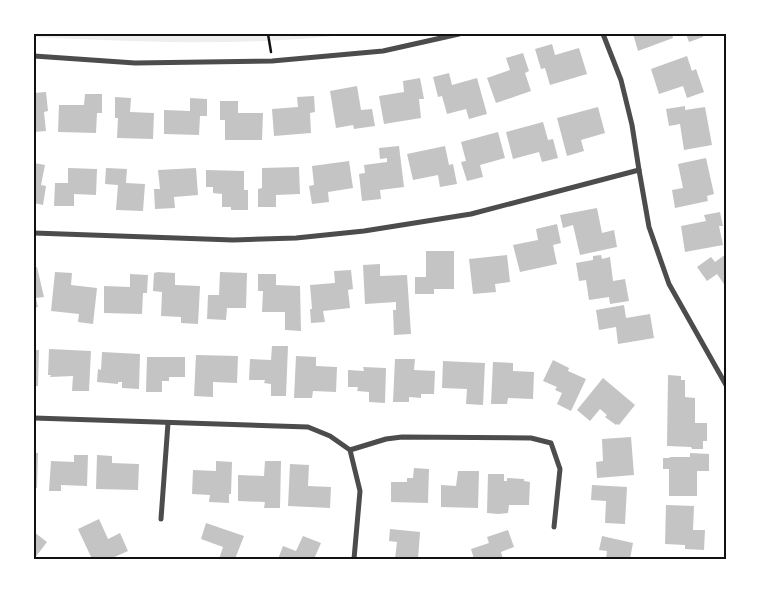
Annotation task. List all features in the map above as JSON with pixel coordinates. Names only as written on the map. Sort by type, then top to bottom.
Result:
[{"type":"street","points":[[34,56],[135,63],[272,61],[383,51],[459,34]]},
{"type":"street","points":[[603,34],[622,80],[632,125],[649,227],[669,284],[726,385]]},
{"type":"street","points":[[34,233],[233,240],[296,238],[364,231],[471,214],[638,170]]},
{"type":"street","points":[[34,418],[308,427],[330,436],[350,450],[360,490],[354,559]]},
{"type":"street","points":[[161,519],[168,423]]},
{"type":"street","points":[[350,450],[386,439],[402,437],[532,438],[551,443],[560,470],[554,527]]},
{"type":"path","points":[[268,34],[272,61]]},
{"type":"shaded area","points":[[34,34],[351,34],[271,41],[192,42],[34,37]]},
{"type":"building","points":[[633,34],[672,34],[673,38],[638,51]]},
{"type":"building","points":[[686,34],[702,34],[703,37],[689,42]]},
{"type":"building","points":[[552,44],[555,55],[579,48],[587,74],[550,85],[545,68],[541,69],[535,49]]},
{"type":"building","points":[[523,53],[529,71],[525,73],[531,91],[496,103],[487,78],[510,70],[506,58]]},
{"type":"building","points":[[687,56],[692,71],[696,69],[704,92],[687,98],[683,86],[659,94],[651,69]]},
{"type":"building","points":[[449,73],[452,85],[477,78],[487,114],[469,119],[466,109],[447,114],[442,96],[438,97],[433,77]]},
{"type":"building","points":[[420,78],[424,99],[419,99],[421,118],[384,124],[379,96],[404,92],[403,81]]},
{"type":"building","points":[[357,86],[361,110],[372,109],[375,126],[354,129],[353,125],[336,128],[330,91]]},
{"type":"building","points":[[46,92],[48,111],[44,112],[46,131],[34,132],[34,93]]},
{"type":"building","points":[[85,94],[102,94],[102,113],[97,113],[96,133],[58,132],[59,105],[84,105]]},
{"type":"building","points":[[314,96],[315,112],[310,113],[311,133],[274,136],[272,109],[298,107],[297,97]]},
{"type":"building","points":[[115,97],[131,98],[130,112],[154,113],[153,139],[117,138],[118,118],[115,118]]},
{"type":"building","points":[[190,98],[207,99],[207,116],[200,116],[199,135],[164,134],[164,110],[190,111]]},
{"type":"building","points":[[220,101],[238,101],[238,113],[263,113],[262,140],[225,140],[225,120],[220,120]]},
{"type":"building","points":[[685,106],[685,110],[705,107],[712,145],[684,150],[680,124],[669,126],[666,109]]},
{"type":"building","points":[[598,107],[605,133],[581,140],[584,151],[567,156],[557,118]]},
{"type":"building","points":[[543,122],[548,140],[553,139],[558,158],[542,162],[539,152],[513,159],[506,132]]},
{"type":"building","points":[[498,132],[505,158],[480,165],[483,177],[467,181],[461,162],[466,161],[461,142]]},
{"type":"building","points":[[399,146],[404,187],[380,190],[381,199],[362,201],[359,174],[365,173],[364,165],[387,162],[387,158],[380,159],[379,148]]},
{"type":"building","points":[[445,146],[449,165],[453,164],[457,184],[440,187],[438,175],[413,180],[407,154]]},
{"type":"building","points":[[706,158],[714,194],[707,196],[708,201],[675,208],[672,190],[683,188],[678,164]]},
{"type":"building","points":[[349,161],[353,188],[328,192],[329,202],[312,204],[309,186],[314,185],[312,166]]},
{"type":"building","points":[[34,163],[45,165],[41,185],[46,186],[43,205],[34,203]]},
{"type":"building","points":[[299,167],[300,194],[276,195],[276,207],[258,207],[258,189],[262,188],[262,168]]},
{"type":"building","points":[[68,168],[97,169],[96,195],[74,194],[74,206],[54,206],[55,183],[68,183]]},
{"type":"building","points":[[106,168],[127,169],[126,183],[145,184],[143,211],[116,210],[118,185],[105,184]]},
{"type":"building","points":[[196,168],[198,195],[174,197],[175,208],[155,209],[154,189],[160,189],[158,170]]},
{"type":"building","points":[[206,170],[244,171],[244,190],[248,190],[248,210],[231,210],[231,207],[222,207],[222,194],[213,193],[213,187],[206,187]]},
{"type":"building","points":[[597,208],[602,233],[614,230],[617,247],[580,255],[573,225],[563,228],[560,215]]},
{"type":"building","points":[[720,212],[723,226],[719,226],[723,245],[685,252],[681,226],[706,221],[704,215]]},
{"type":"building","points":[[557,224],[561,243],[553,245],[557,264],[520,272],[513,245],[538,240],[536,229]]},
{"type":"building","points":[[426,251],[454,251],[454,289],[434,289],[434,294],[415,294],[415,277],[426,277]]},
{"type":"building","points":[[726,254],[726,287],[717,274],[707,281],[697,267],[711,257],[715,262]]},
{"type":"building","points":[[507,255],[510,282],[495,284],[496,292],[473,294],[469,259]]},
{"type":"building","points":[[601,255],[602,259],[610,257],[613,281],[625,279],[629,301],[610,304],[609,297],[589,300],[586,280],[579,281],[576,263],[593,260],[593,256]]},
{"type":"building","points":[[380,264],[380,276],[407,275],[411,334],[394,335],[393,310],[396,310],[396,302],[365,304],[363,265]]},
{"type":"building","points":[[37,267],[44,297],[36,298],[38,307],[34,308],[34,268]]},
{"type":"building","points":[[351,270],[353,289],[348,290],[350,308],[323,311],[325,322],[311,323],[310,285],[335,283],[334,271]]},
{"type":"building","points":[[55,272],[72,273],[71,285],[97,288],[93,324],[78,322],[79,314],[51,311]]},
{"type":"building","points":[[220,272],[247,273],[246,308],[227,308],[226,320],[207,319],[208,295],[219,295]]},
{"type":"building","points":[[154,273],[175,273],[175,285],[200,286],[198,324],[181,323],[181,317],[161,316],[162,292],[153,291]]},
{"type":"building","points":[[130,274],[148,275],[147,293],[143,293],[142,314],[104,313],[104,286],[130,287]]},
{"type":"building","points":[[258,274],[276,274],[276,285],[300,286],[301,331],[285,330],[285,312],[262,312],[263,291],[258,291]]},
{"type":"building","points":[[624,305],[626,318],[650,314],[654,338],[618,344],[616,327],[599,330],[596,310]]},
{"type":"building","points":[[272,346],[288,346],[286,396],[271,396],[271,384],[264,383],[265,380],[249,380],[250,359],[271,360]]},
{"type":"building","points":[[49,349],[91,351],[89,391],[72,391],[73,376],[50,377],[51,375],[48,375]]},
{"type":"building","points":[[34,350],[39,350],[38,386],[34,386]]},
{"type":"building","points":[[102,352],[140,354],[139,389],[122,388],[122,382],[118,382],[118,384],[97,382],[98,369],[101,370]]},
{"type":"building","points":[[196,355],[238,356],[237,383],[213,382],[213,397],[194,396]]},
{"type":"building","points":[[296,356],[316,357],[316,366],[337,367],[336,392],[313,391],[312,398],[294,398]]},
{"type":"building","points":[[147,357],[185,357],[185,377],[169,377],[169,381],[162,381],[162,392],[146,392]]},
{"type":"building","points":[[395,359],[415,359],[414,370],[435,371],[434,394],[421,394],[421,398],[409,397],[409,402],[393,402]]},
{"type":"building","points":[[553,360],[569,368],[568,371],[586,379],[571,411],[557,404],[562,393],[555,390],[557,387],[543,381]]},
{"type":"building","points":[[443,361],[485,363],[483,405],[466,404],[467,389],[442,388]]},
{"type":"building","points":[[493,362],[513,363],[513,371],[534,372],[533,399],[508,398],[507,404],[491,404]]},
{"type":"building","points":[[363,367],[386,368],[385,403],[369,402],[369,392],[357,391],[358,387],[348,387],[348,370],[364,371]]},
{"type":"building","points":[[668,375],[681,376],[681,380],[685,380],[685,397],[695,398],[695,423],[707,423],[707,441],[703,441],[703,449],[667,446]]},
{"type":"building","points":[[603,378],[635,405],[619,425],[605,417],[607,415],[600,409],[590,421],[577,410]]},
{"type":"building","points":[[631,437],[634,475],[597,478],[596,462],[603,461],[602,439]]},
{"type":"building","points":[[34,453],[38,453],[37,488],[34,488]]},
{"type":"building","points":[[690,453],[709,454],[709,471],[697,471],[697,496],[669,496],[669,469],[663,469],[663,458],[690,457]]},
{"type":"building","points":[[74,455],[88,455],[87,486],[61,485],[61,491],[49,491],[51,461],[74,462]]},
{"type":"building","points":[[97,455],[112,456],[112,463],[139,464],[138,490],[96,489]]},
{"type":"building","points":[[216,461],[232,462],[229,503],[209,502],[210,495],[192,494],[193,470],[216,471]]},
{"type":"building","points":[[265,461],[281,461],[280,508],[264,508],[265,502],[238,501],[238,475],[264,476]]},
{"type":"building","points":[[290,464],[309,465],[308,486],[331,487],[330,508],[288,506]]},
{"type":"building","points":[[414,468],[429,469],[428,503],[391,502],[391,482],[407,482],[407,478],[413,478]]},
{"type":"building","points":[[458,471],[479,471],[478,508],[441,507],[441,485],[456,486]]},
{"type":"building","points":[[488,474],[504,474],[504,481],[507,481],[507,478],[524,479],[524,481],[530,482],[529,505],[509,505],[508,513],[487,513]]},
{"type":"building","points":[[592,485],[627,487],[625,524],[605,523],[606,501],[591,500]]},
{"type":"building","points":[[666,505],[694,506],[693,530],[705,530],[704,550],[685,549],[685,545],[665,544]]},
{"type":"building","points":[[99,519],[108,539],[120,533],[128,551],[110,559],[92,559],[78,529]]},
{"type":"building","points":[[206,523],[244,536],[235,559],[219,559],[223,547],[201,539]]},
{"type":"building","points":[[390,529],[420,532],[418,559],[395,559],[397,542],[389,541]]},
{"type":"building","points":[[508,530],[514,547],[501,552],[503,559],[474,559],[471,549],[489,543],[487,537]]},
{"type":"building","points":[[34,532],[47,542],[34,559]]},
{"type":"building","points":[[303,536],[321,543],[314,559],[278,559],[283,546],[296,551]]},
{"type":"building","points":[[602,536],[633,543],[630,559],[606,559],[607,551],[599,550]]}]
